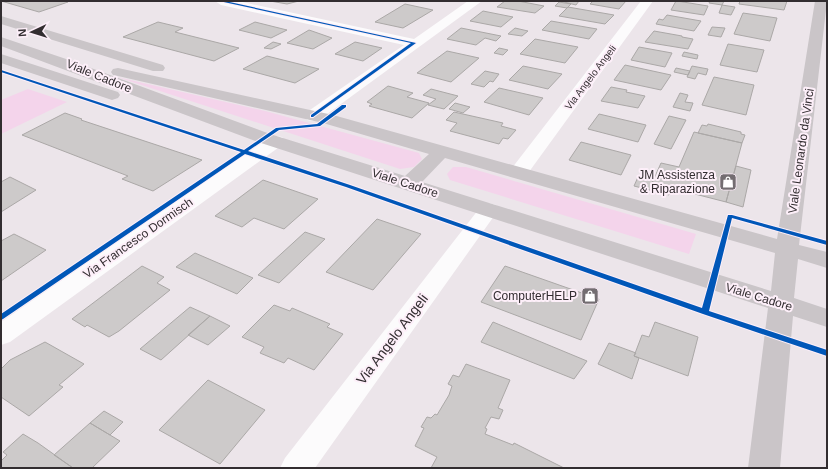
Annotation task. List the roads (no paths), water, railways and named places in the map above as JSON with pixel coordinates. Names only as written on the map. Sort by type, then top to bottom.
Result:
[{"type":"main road","name":"Viale Leonardo da Vinci","points":[[764,468],[781,304],[821,1]]},
{"type":"main road","points":[[1,20],[152,65],[212,92]]},
{"type":"main road","points":[[1,41],[58,60]]},
{"type":"main road","points":[[1,58],[102,92],[196,115]]},
{"type":"main road","name":"Viale Cadore","points":[[58,60],[212,92],[313,116],[449,152],[827,260]]},
{"type":"main road","name":"Viale Cadore","points":[[58,60],[196,115],[827,318]]},
{"type":"main road","points":[[415,186],[449,152]]},
{"type":"street","points":[[221,1],[414,43]]},
{"type":"street","points":[[313,116],[414,43],[476,1]]},
{"type":"street","name":"Via Angelo Angeli","points":[[520,172],[647,1]]},
{"type":"street","name":"Via Francesco Dormisch","points":[[1,335],[276,141]]},
{"type":"street","name":"Via Angelo Angeli","points":[[296,468],[488,209]]},
{"type":"place","name":"JM Assistenza & Riparazione","points":[[728,182]]},
{"type":"place","name":"ComputerHELP","points":[[590,296]]}]
